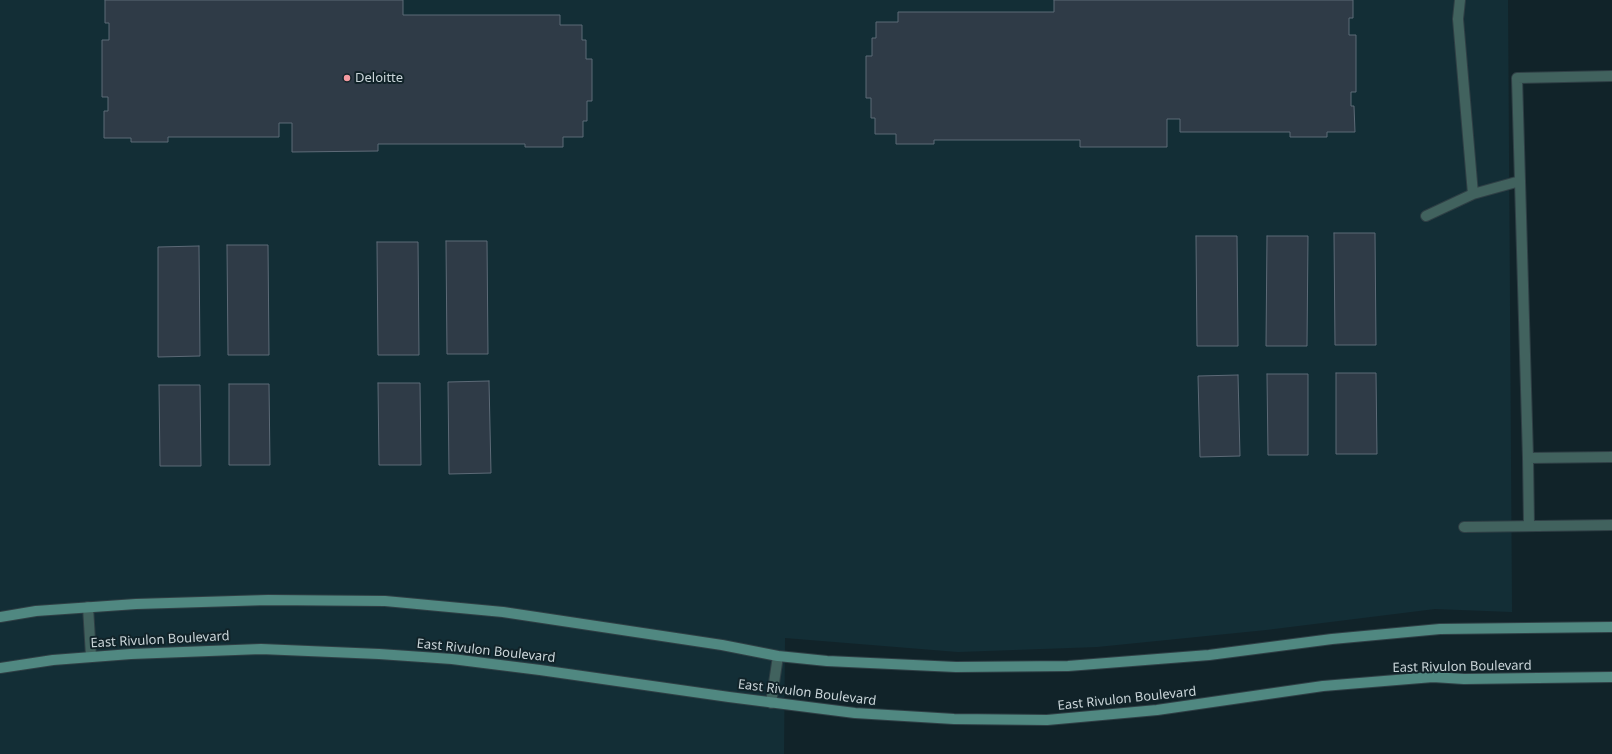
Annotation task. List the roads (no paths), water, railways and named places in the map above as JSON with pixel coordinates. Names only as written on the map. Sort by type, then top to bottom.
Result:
[{"type":"street","points":[[0,617],[36,611],[136,604],[268,600],[385,601],[502,612],[722,645],[778,656],[827,661],[956,667],[1068,666],[1209,655],[1332,639],[1440,629],[1612,627]]},
{"type":"street","name":"East Rivulon Boulevard","points":[[0,668],[91,656],[261,649],[379,654],[452,659],[855,713],[954,719],[1047,720],[1158,710],[1323,686],[1433,677],[1464,679],[1612,677]]},
{"type":"lane","points":[[1460,0],[1458,19],[1473,194]]},
{"type":"lane","points":[[1529,526],[1518,78],[1612,76]]},
{"type":"lane","points":[[1426,216],[1473,194],[1520,181]]},
{"type":"lane","points":[[1528,458],[1612,457]]},
{"type":"lane","points":[[1464,527],[1612,525]]},
{"type":"lane","points":[[88,607],[91,656]]},
{"type":"lane","points":[[771,702],[778,656]]},
{"type":"place","name":"Deloitte","points":[[347,78]]}]
